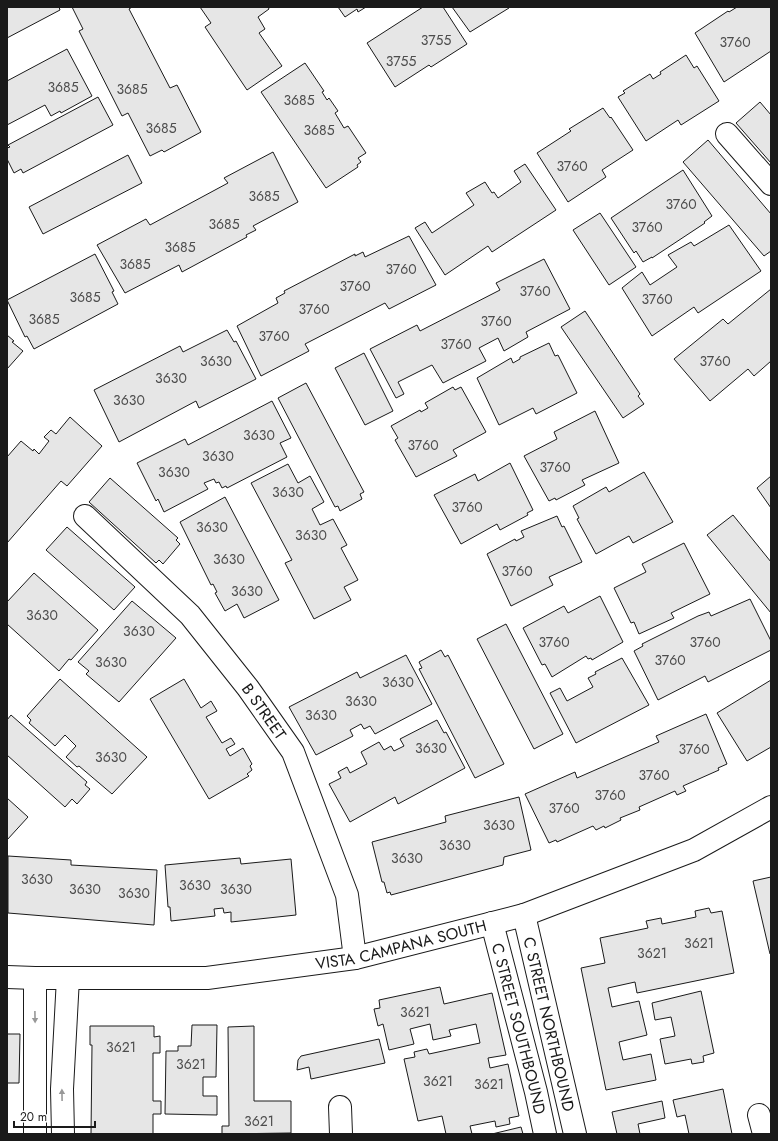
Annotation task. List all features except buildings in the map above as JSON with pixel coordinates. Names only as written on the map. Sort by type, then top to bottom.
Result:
[{"type":"street","points":[[727,134],[771,184]]},
{"type":"street","name":"B STREET","points":[[85,516],[190,615],[248,688],[292,752],[347,895],[355,958]]},
{"type":"street","name":"VISTA CAMPANA SOUTH","points":[[7,977],[207,978],[355,958],[524,915],[694,850],[771,807]]},
{"type":"street","name":"C STREET NORTHBOUND","points":[[524,915],[575,1134]]},
{"type":"street","name":"C STREET SOUTHBOUND","points":[[492,923],[536,1092],[545,1134]]},
{"type":"street","points":[[35,978],[35,1134]]},
{"type":"street","points":[[63,1134],[62,1089],[68,978]]},
{"type":"street","points":[[340,1108],[341,1134]]}]
